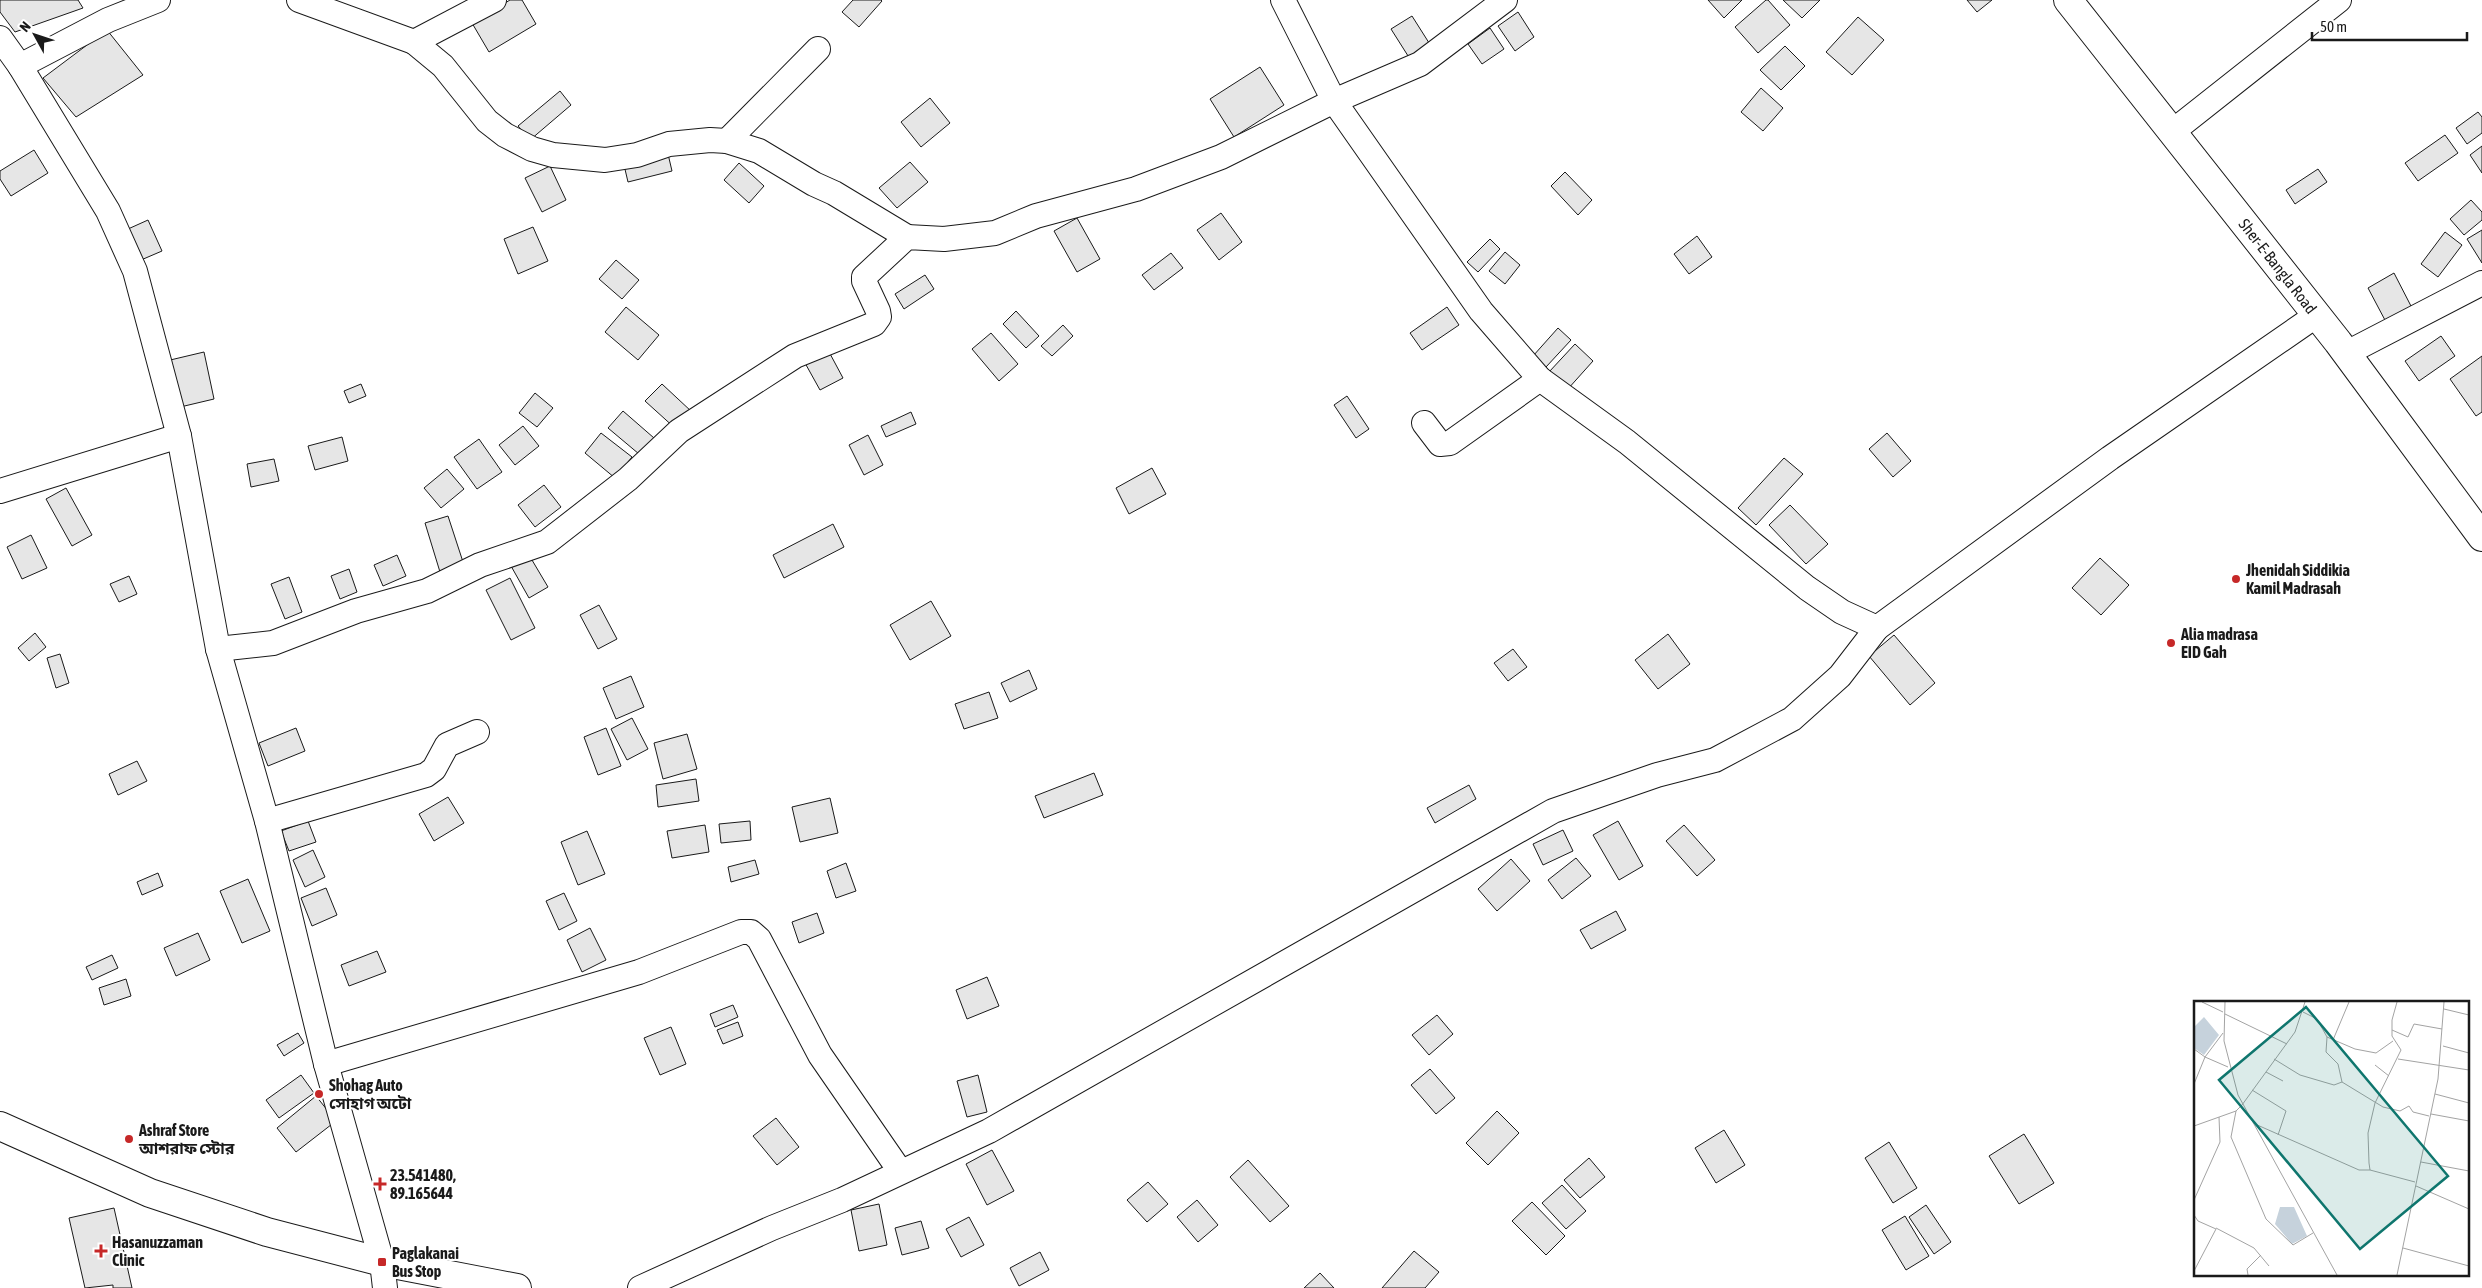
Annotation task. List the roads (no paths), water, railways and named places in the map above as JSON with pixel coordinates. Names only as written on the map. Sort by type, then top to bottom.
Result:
[{"type":"highway","name":"Sher-E-Bangla Road","points":[[2068,0],[2347,353],[2482,537]]},
{"type":"highway","points":[[0,1126],[150,1194],[267,1232],[384,1275],[517,1288]]},
{"type":"street","points":[[20,66],[108,20],[158,0]]},
{"type":"street","points":[[299,0],[414,42],[443,66],[487,121],[505,135],[546,153],[605,160],[637,155],[669,144],[710,140],[727,141],[760,151],[814,184],[834,192],[907,237],[944,239],[995,233],[1036,216],[1136,189],[1221,158],[1334,101],[1420,64],[1505,0]]},
{"type":"street","points":[[1283,0],[1334,101],[1481,311],[1540,379],[1626,442],[1807,588],[1842,612],[1877,628]]},
{"type":"street","points":[[2172,132],[2339,0]]},
{"type":"street","points":[[414,42],[487,1]]},
{"type":"street","points":[[0,38],[20,66],[108,211],[135,271],[179,436],[218,649],[267,821],[326,1064],[384,1275]]},
{"type":"street","points":[[727,141],[818,49]]},
{"type":"street","points":[[218,649],[273,643],[356,611],[427,591],[480,565],[547,542],[628,479],[679,431],[795,356],[874,324],[878,317],[878,310],[864,281],[864,277],[907,237]]},
{"type":"street","points":[[2347,353],[2482,283]]},
{"type":"street","points":[[640,1288],[772,1228],[842,1200],[900,1171],[989,1131],[1553,811],[1657,775],[1715,760],[1792,720],[1840,676],[1877,628],[2110,458],[2317,315]]},
{"type":"street","points":[[1424,423],[1440,444],[1450,443],[1540,379]]},
{"type":"street","points":[[0,492],[179,436]]},
{"type":"street","points":[[267,821],[426,775],[434,769],[447,746],[477,732]]},
{"type":"street","points":[[326,1064],[639,972],[741,932],[751,932],[759,939],[820,1055],[900,1171]]},
{"type":"place","name":"Jhenidah Siddikia Kamil Madrasah","points":[[2236,579]]},
{"type":"place","name":"Alia madrasa EID Gah","points":[[2171,643]]},
{"type":"place","name":"Shohag Auto সোহাগ অটো","points":[[319,1094]]},
{"type":"place","name":"Ashraf Store আশরাফ স্টোর","points":[[129,1139]]},
{"type":"place","name":"23.541480, 89.165644","points":[[380,1184]]},
{"type":"place","name":"Hasanuzzaman Clinic","points":[[101,1251]]},
{"type":"place","name":"Paglakanai Bus Stop","points":[[382,1262]]}]
